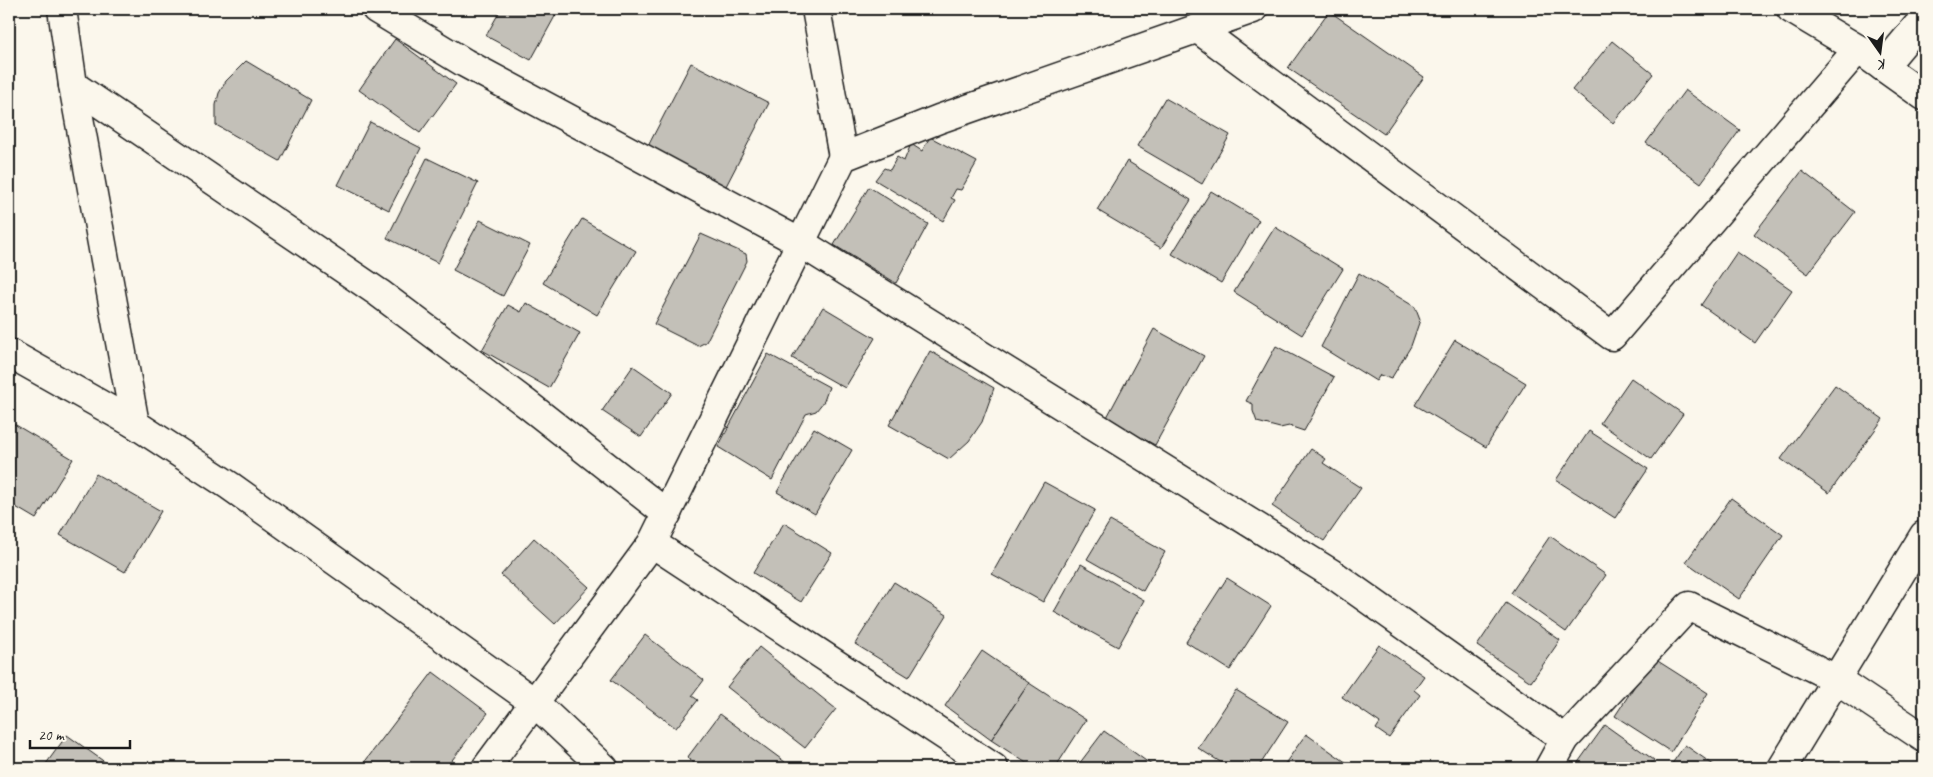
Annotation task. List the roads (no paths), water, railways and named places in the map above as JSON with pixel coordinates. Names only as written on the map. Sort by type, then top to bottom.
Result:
[{"type":"street","points":[[62,9],[73,85],[135,424]]},
{"type":"street","points":[[376,9],[465,63],[801,243],[1334,575],[1565,739]]},
{"type":"street","points":[[486,768],[652,544],[843,157],[816,9]]},
{"type":"street","points":[[1791,9],[1858,49],[1924,96]]},
{"type":"street","points":[[843,157],[939,119],[1244,10]]},
{"type":"street","points":[[1883,67],[1924,18]]},
{"type":"street","points":[[1198,28],[1612,336],[1858,49]]},
{"type":"street","points":[[73,85],[379,293],[527,404],[667,514]]},
{"type":"street","points":[[9,353],[135,424],[238,492],[534,702],[604,768]]},
{"type":"street","points":[[1782,768],[1924,535]]},
{"type":"street","points":[[652,544],[994,768]]},
{"type":"street","points":[[1549,768],[1565,739],[1689,606],[1836,679],[1924,738]]}]
